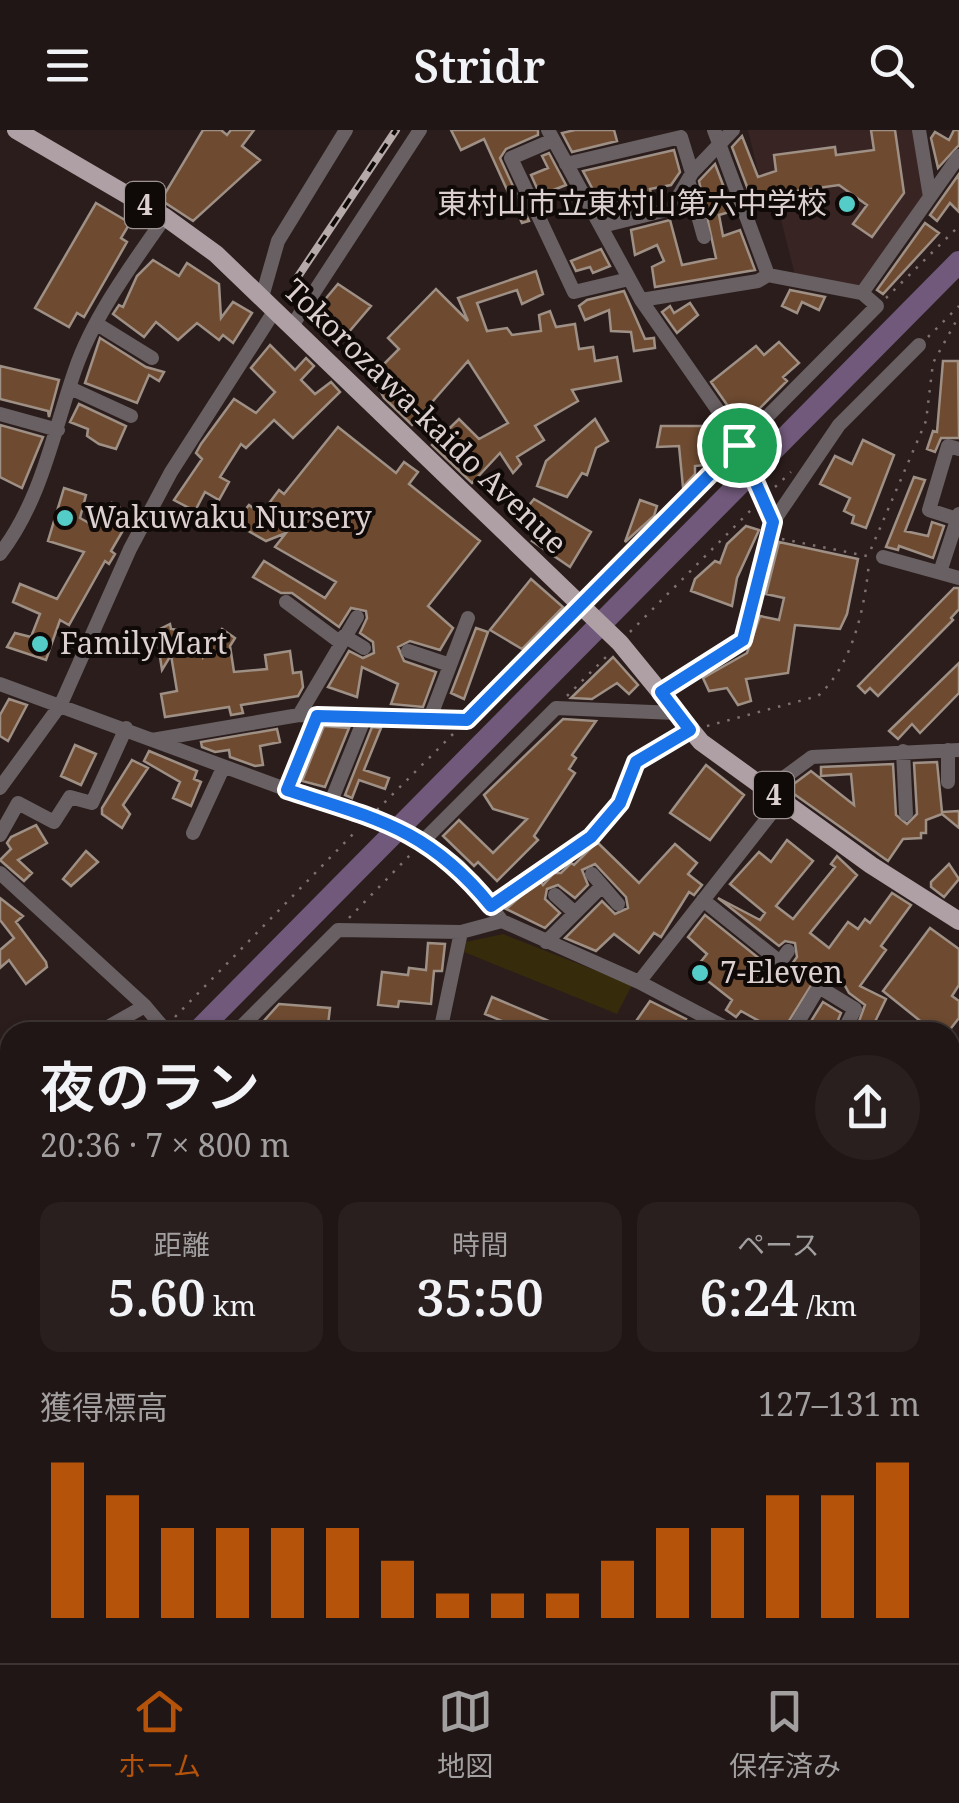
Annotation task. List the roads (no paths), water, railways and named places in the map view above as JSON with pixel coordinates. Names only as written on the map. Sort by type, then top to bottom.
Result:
[{"type":"main road","name":"Tokorozawa-kaido Avenue","points":[[16,130],[165,217],[216,254],[618,641],[690,730],[774,796],[959,921]]},
{"type":"street","points":[[0,788],[61,704],[130,549],[269,303],[278,241],[346,130]]},
{"type":"street","points":[[292,326],[420,130]]},
{"type":"street","points":[[919,130],[930,198]]},
{"type":"street","points":[[629,278],[574,292],[511,158],[551,133],[642,300],[739,445],[763,495],[771,529]]},
{"type":"street","points":[[602,226],[671,209],[723,134]]},
{"type":"street","points":[[723,134],[768,275]]},
{"type":"street","points":[[566,164],[681,138],[704,236]]},
{"type":"street","points":[[862,293],[959,156]]},
{"type":"street","points":[[0,554],[20,528],[70,388],[98,324],[165,217]]},
{"type":"street","points":[[152,740],[299,715],[467,720],[877,306],[862,293],[768,275],[758,282],[642,300]]},
{"type":"street","points":[[98,324],[152,358]]},
{"type":"street","points":[[661,692],[743,640],[771,529],[839,425],[920,345]]},
{"type":"street","points":[[70,388],[131,416]]},
{"type":"street","points":[[0,414],[58,430]]},
{"type":"street","points":[[942,570],[958,517],[929,510],[948,446],[959,450]]},
{"type":"street","points":[[883,557],[942,570],[959,578]]},
{"type":"street","points":[[286,602],[343,640],[364,648]]},
{"type":"street","points":[[299,715],[356,617]]},
{"type":"street","points":[[430,718],[466,623],[450,618]]},
{"type":"street","points":[[408,651],[450,665]]},
{"type":"street","points":[[0,684],[420,838],[459,866],[502,921],[639,982],[715,1022]]},
{"type":"street","points":[[420,838],[556,708],[676,713]]},
{"type":"street","points":[[287,790],[317,716]]},
{"type":"street","points":[[330,804],[365,717]]},
{"type":"street","points":[[0,835],[18,803],[54,822],[70,797],[92,802],[126,728]]},
{"type":"street","points":[[639,982],[703,900],[774,796],[812,757],[954,750],[948,782]]},
{"type":"street","points":[[903,752],[906,814]]},
{"type":"street","points":[[193,833],[223,768]]},
{"type":"street","points":[[0,873],[159,1022]]},
{"type":"street","points":[[546,942],[575,914],[597,880],[618,904]]},
{"type":"street","points":[[556,895],[575,914]]},
{"type":"street","points":[[703,900],[780,962]]},
{"type":"street","points":[[246,1022],[338,930],[461,932],[502,921]]},
{"type":"street","points":[[442,1022],[461,932]]},
{"type":"street","points":[[798,1022],[819,988],[856,1009],[848,1022]]},
{"type":"street","points":[[116,1022],[144,1006]]},
{"type":"waterway","points":[[207,1022],[959,262]]},
{"type":"railway","points":[[295,281],[396,130]]},
{"type":"place","name":"東村山市立東村山第六中学校","points":[[847,204]]},
{"type":"place","name":"Wakuwaku Nursery","points":[[65,518]]},
{"type":"place","name":"FamilyMart","points":[[40,644]]},
{"type":"place","name":"7-Eleven","points":[[700,973]]}]
